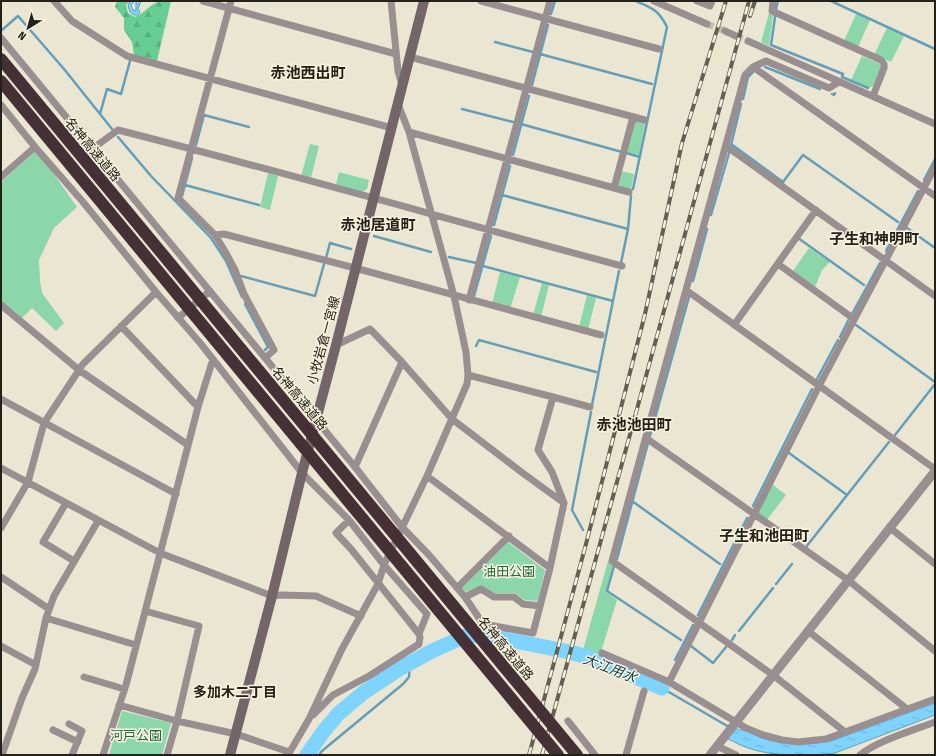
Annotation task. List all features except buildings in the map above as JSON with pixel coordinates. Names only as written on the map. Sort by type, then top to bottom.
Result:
[{"type":"highway","name":"名神高速道路","points":[[1,59],[577,755]]},
{"type":"highway","points":[[1,81],[558,755]]},
{"type":"main road","name":"小牧岩倉一宮線","points":[[230,755],[424,1]]},
{"type":"street","points":[[203,1],[230,5],[396,54]]},
{"type":"street","points":[[391,1],[398,71],[403,87]]},
{"type":"street","points":[[482,1],[659,49]]},
{"type":"street","points":[[469,300],[550,1]]},
{"type":"street","points":[[654,1],[707,24]]},
{"type":"street","points":[[697,1],[710,6],[712,1]]},
{"type":"street","points":[[773,1],[772,11],[881,60],[884,64],[884,68],[873,96]]},
{"type":"street","points":[[56,2],[72,21],[127,56],[392,128]]},
{"type":"street","points":[[230,5],[178,198],[215,235],[235,270],[244,294],[274,350],[265,358]]},
{"type":"street","points":[[725,31],[736,36]]},
{"type":"street","points":[[1,38],[355,467],[402,527],[465,596],[483,624],[534,633],[564,503],[552,472],[538,450],[553,397]]},
{"type":"street","points":[[748,41],[935,124]]},
{"type":"street","points":[[410,57],[645,120]]},
{"type":"street","points":[[839,82],[829,88],[766,61],[752,67],[745,75],[612,561],[773,675],[844,732]]},
{"type":"street","points":[[752,67],[935,196]]},
{"type":"street","points":[[119,705],[177,721],[236,734],[289,754],[309,719],[342,649],[378,584],[384,565],[427,476],[452,419],[467,384],[468,375],[466,352],[454,296],[409,132],[398,104]]},
{"type":"street","points":[[1,105],[213,359],[302,473],[349,520],[384,565],[427,614],[419,634],[419,644],[369,676],[333,695],[309,719]]},
{"type":"street","points":[[614,188],[633,117]]},
{"type":"street","points":[[92,149],[118,130],[622,266]]},
{"type":"street","points":[[409,132],[629,192]]},
{"type":"street","points":[[726,146],[935,296]]},
{"type":"street","points":[[1,177],[35,147]]},
{"type":"street","points":[[669,682],[819,386],[935,166]]},
{"type":"street","points":[[734,325],[816,210]]},
{"type":"street","points":[[215,235],[224,234],[355,268],[601,336]]},
{"type":"street","points":[[778,264],[854,319]]},
{"type":"street","points":[[686,290],[935,470],[710,755]]},
{"type":"street","points":[[178,318],[210,291]]},
{"type":"street","points":[[1,528],[28,482],[44,422],[83,364],[156,292]]},
{"type":"street","points":[[1,305],[79,370],[188,444]]},
{"type":"street","points":[[121,326],[198,407]]},
{"type":"street","points":[[336,345],[370,329],[402,362],[452,419],[564,503]]},
{"type":"street","points":[[103,755],[124,689],[188,444],[213,359]]},
{"type":"street","points":[[355,467],[402,362]]},
{"type":"street","points":[[468,375],[590,407]]},
{"type":"street","points":[[1,399],[176,494]]},
{"type":"street","points":[[646,438],[848,580],[935,651]]},
{"type":"street","points":[[1,468],[160,553],[272,596],[316,596],[361,616]]},
{"type":"street","points":[[427,476],[550,568]]},
{"type":"street","points":[[66,503],[43,542],[74,561]]},
{"type":"street","points":[[349,520],[336,534],[351,549],[419,634]]},
{"type":"street","points":[[2,755],[22,698],[36,666],[46,618],[54,596],[98,521]]},
{"type":"street","points":[[889,527],[935,564]]},
{"type":"street","points":[[457,588],[509,536]]},
{"type":"street","points":[[1,577],[49,609]]},
{"type":"street","points":[[465,596],[480,590],[494,597],[514,597],[523,604],[540,606]]},
{"type":"street","points":[[145,611],[199,626],[177,721],[167,755]]},
{"type":"street","points":[[46,618],[136,645]]},
{"type":"street","points":[[808,631],[907,709]]},
{"type":"street","points":[[1,646],[36,666]]},
{"type":"street","points":[[602,653],[669,682],[735,723],[763,735],[782,740],[798,742],[826,739],[935,699]]},
{"type":"street","points":[[84,677],[124,689]]},
{"type":"street","points":[[626,755],[644,691]]},
{"type":"street","points":[[568,721],[595,755]]},
{"type":"street","points":[[860,755],[865,751],[901,735],[935,722]]},
{"type":"street","points":[[69,724],[82,731],[72,755]]},
{"type":"street","points":[[53,730],[78,742]]},
{"type":"street","points":[[1,732],[8,735]]},
{"type":"street","points":[[717,746],[736,755]]},
{"type":"green space","points":[[117,1],[130,1],[126,5],[128,13],[135,17],[157,2],[171,1],[157,61],[134,55],[132,42],[124,30],[124,18],[115,7]]},
{"type":"green space","points":[[769,13],[773,15],[769,46],[761,42]]},
{"type":"green space","points":[[856,14],[870,20],[858,47],[844,41]]},
{"type":"green space","points":[[887,28],[904,36],[891,62],[874,55]]},
{"type":"green space","points":[[862,56],[880,64],[882,67],[873,86],[869,88],[851,80]]},
{"type":"green space","points":[[633,121],[645,123],[639,155],[625,152]]},
{"type":"green space","points":[[310,144],[319,146],[311,178],[301,176]]},
{"type":"green space","points":[[37,150],[77,207],[54,228],[39,260],[42,293],[64,323],[56,331],[32,308],[22,318],[1,301],[1,182]]},
{"type":"green space","points":[[620,171],[634,174],[631,190],[616,186]]},
{"type":"green space","points":[[339,172],[369,180],[367,189],[362,192],[336,185]]},
{"type":"green space","points":[[268,173],[278,176],[270,210],[260,207]]},
{"type":"green space","points":[[809,248],[830,262],[822,270],[815,287],[793,271]]},
{"type":"green space","points":[[500,272],[520,277],[510,309],[492,304]]},
{"type":"green space","points":[[542,283],[549,285],[541,317],[533,315]]},
{"type":"green space","points":[[587,295],[596,298],[588,330],[579,327]]},
{"type":"green space","points":[[772,484],[786,495],[766,521],[758,513]]},
{"type":"green space","name":"油田公園","points":[[508,542],[545,570],[538,601],[525,600],[515,593],[494,593],[480,586],[466,592],[462,588]]},
{"type":"green space","points":[[608,561],[613,566],[606,592],[617,600],[600,655],[583,650]]},
{"type":"green space","name":"河戸公園","points":[[122,711],[171,723],[162,755],[109,755]]},
{"type":"water","points":[[130,1],[135,1],[131,5],[133,10],[136,11],[136,1],[141,1],[138,9],[140,12],[138,15],[134,15],[130,12],[128,6]]},
{"type":"water","points":[[935,703],[935,715],[831,754],[801,755],[760,752],[742,746],[723,736],[731,725],[739,730],[746,731],[773,741],[806,744],[831,741]]},
{"type":"waterway","points":[[551,14],[555,1]]},
{"type":"waterway","points":[[633,189],[667,27],[658,13],[636,1]]},
{"type":"waterway","points":[[776,9],[778,1]]},
{"type":"waterway","points":[[831,1],[935,49]]},
{"type":"waterway","points":[[1,29],[2,30],[18,16],[64,69],[112,129]]},
{"type":"waterway","points":[[775,17],[771,45],[843,74],[842,77],[868,88]]},
{"type":"waterway","points":[[532,85],[548,25]]},
{"type":"waterway","points":[[495,42],[533,52]]},
{"type":"waterway","points":[[540,54],[652,84]]},
{"type":"waterway","points":[[100,114],[107,89],[121,94],[130,61]]},
{"type":"waterway","points":[[765,67],[820,89]]},
{"type":"waterway","points":[[743,99],[748,77],[753,72]]},
{"type":"waterway","points":[[832,94],[834,95],[835,93]]},
{"type":"waterway","points":[[513,155],[529,96]]},
{"type":"waterway","points":[[731,145],[741,104]]},
{"type":"waterway","points":[[462,109],[513,122]]},
{"type":"waterway","points":[[196,145],[204,115],[249,127]]},
{"type":"waterway","points":[[521,124],[622,152]]},
{"type":"waterway","points":[[118,137],[151,176],[211,238],[226,261],[242,297]]},
{"type":"waterway","points":[[731,144],[783,182],[803,155],[898,222]]},
{"type":"waterway","points":[[626,153],[640,157]]},
{"type":"waterway","points":[[711,215],[729,153]]},
{"type":"waterway","points":[[182,196],[192,158]]},
{"type":"waterway","points":[[924,180],[935,159]]},
{"type":"waterway","points":[[494,225],[510,166]]},
{"type":"waterway","points":[[185,185],[259,205]]},
{"type":"waterway","points":[[886,251],[918,191]]},
{"type":"waterway","points":[[502,195],[628,229]]},
{"type":"waterway","points":[[621,263],[628,229],[631,196]]},
{"type":"waterway","points":[[907,228],[935,248]]},
{"type":"waterway","points":[[693,281],[707,229]]},
{"type":"waterway","points":[[374,236],[431,252]]},
{"type":"waterway","points":[[474,296],[491,236]]},
{"type":"waterway","points":[[798,238],[864,285]]},
{"type":"waterway","points":[[326,258],[330,243],[351,249]]},
{"type":"waterway","points":[[449,257],[476,263]]},
{"type":"waterway","points":[[852,314],[880,263]]},
{"type":"waterway","points":[[241,276],[315,296],[324,264]]},
{"type":"waterway","points":[[483,266],[613,301]]},
{"type":"waterway","points":[[592,405],[619,271]]},
{"type":"waterway","points":[[650,436],[689,297]]},
{"type":"waterway","points":[[245,304],[268,347],[265,350]]},
{"type":"waterway","points":[[840,337],[849,319]]},
{"type":"waterway","points":[[856,325],[935,382]]},
{"type":"waterway","points":[[476,346],[479,340],[596,372]]},
{"type":"waterway","points":[[817,379],[838,340]]},
{"type":"waterway","points":[[895,435],[935,384]]},
{"type":"waterway","points":[[753,506],[812,389]]},
{"type":"waterway","points":[[583,530],[572,510],[591,412]]},
{"type":"waterway","points":[[806,547],[889,442]]},
{"type":"waterway","points":[[617,559],[648,443]]},
{"type":"waterway","points":[[789,453],[847,495]]},
{"type":"waterway","points":[[632,501],[720,564]]},
{"type":"waterway","points":[[698,615],[747,518]]},
{"type":"waterway","points":[[776,584],[792,564]]},
{"type":"waterway","points":[[614,566],[607,591],[681,640]]},
{"type":"waterway","points":[[739,631],[773,588]]},
{"type":"waterway","points":[[675,660],[693,625]]},
{"type":"waterway","name":"大江用水","points":[[307,755],[338,714],[363,693],[399,669],[432,651],[468,635],[505,639],[570,652],[591,658],[662,688]]},
{"type":"waterway","points":[[732,640],[735,635]]},
{"type":"waterway","points":[[691,646],[713,663],[726,647]]},
{"type":"waterway","points":[[319,755],[403,684],[409,677],[410,663]]},
{"type":"waterway","name":"大江用水","points":[[662,688],[729,727]]},
{"type":"tunnel","points":[[707,24],[725,31]]},
{"type":"tunnel","points":[[736,36],[748,41]]},
{"type":"railway","points":[[529,755],[586,544],[645,314],[682,143],[726,1]]},
{"type":"railway","points":[[542,755],[749,1]]},
{"type":"railway","points":[[750,16],[755,1]]},
{"type":"district","name":"赤池西出町","points":[[308,73]]},
{"type":"district","name":"赤池居道町","points":[[378,225]]},
{"type":"district","name":"子生和神明町","points":[[874,239]]},
{"type":"district","name":"赤池池田町","points":[[634,425]]},
{"type":"district","name":"子生和池田町","points":[[764,536]]},
{"type":"district","name":"多加木二丁目","points":[[235,692]]}]
